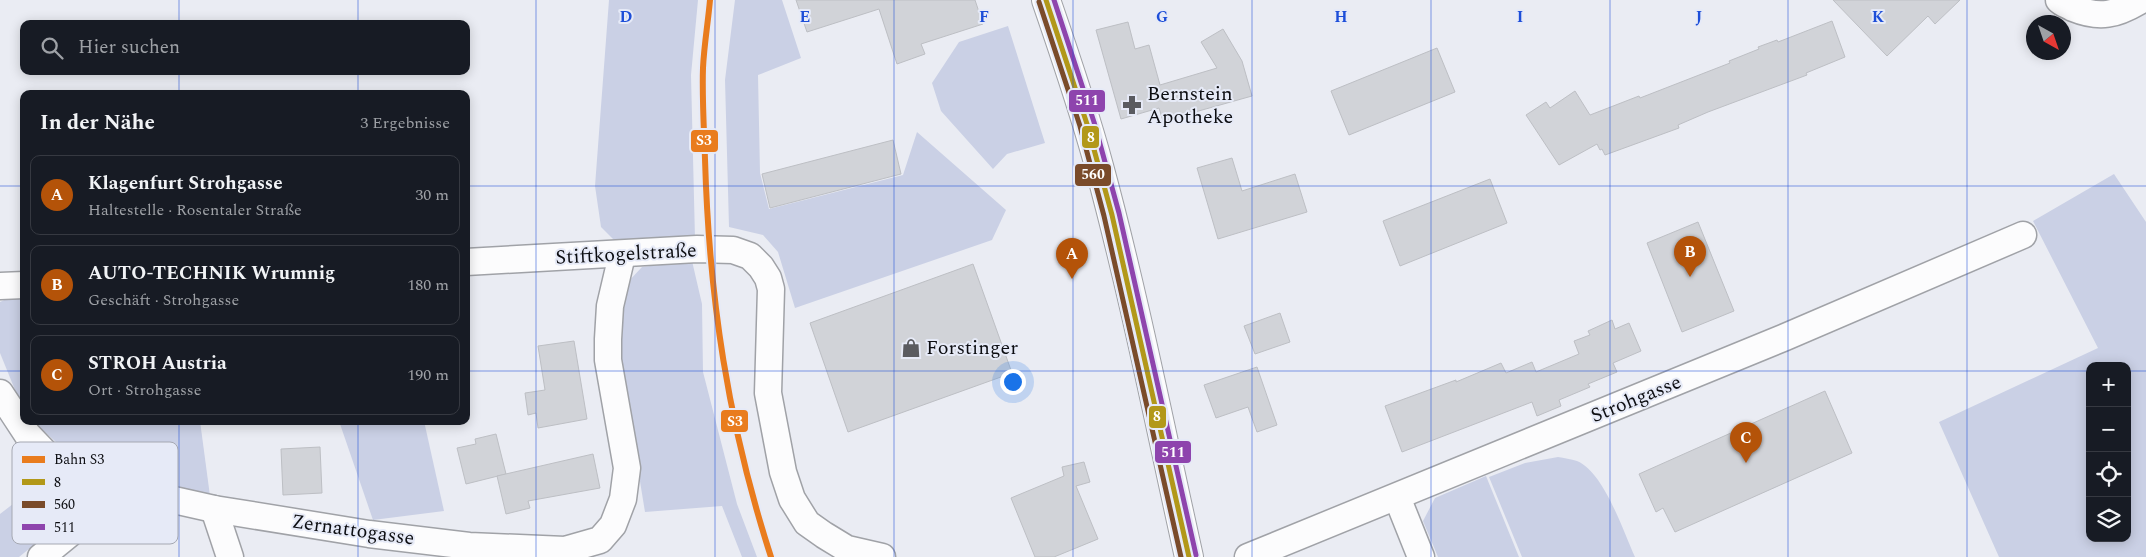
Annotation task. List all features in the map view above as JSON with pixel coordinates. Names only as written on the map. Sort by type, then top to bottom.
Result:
[{"type":"main road","points":[[1046,0],[1083,110],[1099,167],[1127,277],[1189,557]]},
{"type":"street","points":[[2059,0],[2081,11],[2101,16],[2119,11],[2141,0]]},
{"type":"street","name":"Strohgasse","points":[[1248,557],[1783,338],[2023,235]]},
{"type":"street","name":"Stiftkogelstraße","points":[[470,262],[689,250],[733,250],[750,256],[761,267],[771,289],[768,393],[782,472],[792,499],[807,523],[824,535],[846,548],[882,557]]},
{"type":"street","name":"Zernattogasse","points":[[178,501],[214,509],[369,534],[529,553],[565,550],[600,540],[613,525],[623,499],[627,468],[608,360],[610,306],[622,255]]},
{"type":"street","points":[[0,286],[20,285]]},
{"type":"street","name":"Zernattogasse","points":[[0,393],[20,423]]},
{"type":"street","name":"Zernattogasse","points":[[21,425],[35,442]]},
{"type":"street","points":[[1397,497],[1421,557]]},
{"type":"street","points":[[214,509],[230,557]]},
{"type":"street","points":[[41,557],[57,544]]},
{"type":"shaded area","points":[[609,0],[698,0],[691,75],[695,239],[618,244],[601,227],[595,186]]},
{"type":"shaded area","points":[[735,0],[782,0],[801,58],[758,75],[760,173],[769,209],[903,175],[917,132],[1006,210],[992,240],[795,308],[778,252],[763,235],[729,227],[725,80]]},
{"type":"shaded area","points":[[1008,26],[1045,143],[1007,154],[993,169],[941,111],[932,83],[959,42]]},
{"type":"shaded area","points":[[2114,174],[2146,222],[2146,557],[1999,557],[1939,422],[2098,348],[2033,221]]},
{"type":"shaded area","points":[[692,261],[702,304],[703,372],[737,504],[757,557],[742,557],[722,506],[645,512],[618,347],[620,303],[628,282],[642,267]]},
{"type":"shaded area","points":[[13,296],[20,296],[20,402],[0,353],[0,302]]},
{"type":"shaded area","points":[[37,425],[201,425],[210,496],[178,489],[178,442],[56,442]]},
{"type":"shaded area","points":[[340,425],[425,425],[444,511],[373,520]]},
{"type":"shaded area","points":[[1558,457],[1577,461],[1587,467],[1596,477],[1612,503],[1635,557],[1522,557],[1489,477],[1525,463]]},
{"type":"shaded area","points":[[1486,476],[1519,557],[1438,557],[1423,521],[1435,498]]},
{"type":"shaded area","points":[[12,505],[12,544],[35,544],[19,557],[0,557],[0,514]]},
{"type":"building","points":[[796,0],[975,0],[983,24],[921,44],[925,54],[897,64],[879,9],[807,32]]},
{"type":"building","points":[[1833,0],[1960,0],[1935,24],[1928,16],[1887,56]]},
{"type":"building","points":[[1832,21],[1845,57],[1806,73],[1807,75],[1708,112],[1678,125],[1679,128],[1605,155],[1597,144],[1559,165],[1526,115],[1546,102],[1550,108],[1575,91],[1590,115],[1730,63],[1729,61],[1759,49],[1758,47],[1777,40],[1778,42]]},
{"type":"building","points":[[1128,22],[1135,49],[1149,45],[1160,85],[1217,68],[1201,42],[1223,29],[1242,61],[1252,96],[1163,121],[1159,108],[1121,119],[1096,30]]},
{"type":"building","points":[[1437,48],[1455,92],[1349,135],[1331,91]]},
{"type":"building","points":[[893,140],[901,174],[770,208],[762,174]]},
{"type":"building","points":[[1232,158],[1242,191],[1295,174],[1307,212],[1218,239],[1197,168]]},
{"type":"building","points":[[1490,179],[1507,223],[1400,266],[1383,221]]},
{"type":"building","points":[[1698,222],[1734,311],[1682,332],[1647,243]]},
{"type":"building","name":"Forstinger","points":[[973,264],[1012,373],[848,432],[810,323]]},
{"type":"building","points":[[1280,313],[1290,342],[1255,354],[1244,326]]},
{"type":"building","points":[[1612,320],[1615,329],[1629,323],[1641,351],[1613,363],[1617,372],[1588,384],[1590,387],[1559,400],[1561,406],[1537,416],[1532,402],[1402,452],[1385,406],[1456,380],[1456,382],[1501,363],[1506,373],[1532,362],[1536,372],[1579,354],[1574,341],[1590,335],[1588,331]]},
{"type":"building","points":[[574,341],[587,419],[538,428],[536,413],[528,415],[525,393],[545,390],[538,346]]},
{"type":"building","points":[[1257,367],[1277,425],[1257,432],[1248,407],[1216,418],[1204,385]]},
{"type":"building","points":[[1825,391],[1852,453],[1675,532],[1663,508],[1656,512],[1639,474]]},
{"type":"building","points":[[496,434],[506,474],[466,484],[457,448],[476,444],[475,439]]},
{"type":"building","points":[[320,447],[322,493],[283,495],[281,449]]},
{"type":"building","points":[[593,454],[600,488],[528,501],[530,508],[506,514],[497,476]]},
{"type":"building","points":[[1084,462],[1090,482],[1076,486],[1098,539],[1054,557],[1035,557],[1011,498],[1064,476],[1062,467]]},
{"type":"rail line","name":"S3","points":[[710,0],[704,59],[703,102],[707,211],[716,311],[732,409],[743,458],[771,557]]},
{"type":"transit line","name":"8","points":[[1046,0],[1087,124],[1112,215],[1189,557]]},
{"type":"transit line","name":"511","points":[[1054,0],[1094,122],[1119,213],[1196,555]]},
{"type":"transit line","name":"560","points":[[1039,2],[1080,126],[1104,216],[1181,557]]},
{"type":"place","name":"Bernstein Apotheke","points":[[1132,105]]},
{"type":"place","name":"AUTO-TECHNIK Wrumnig","points":[[1690,277]]},
{"type":"place","name":"Klagenfurt Strohgasse","points":[[1072,279]]},
{"type":"place","name":"Forstinger","points":[[911,348]]},
{"type":"place","name":"STROH Austria","points":[[1746,463]]}]
